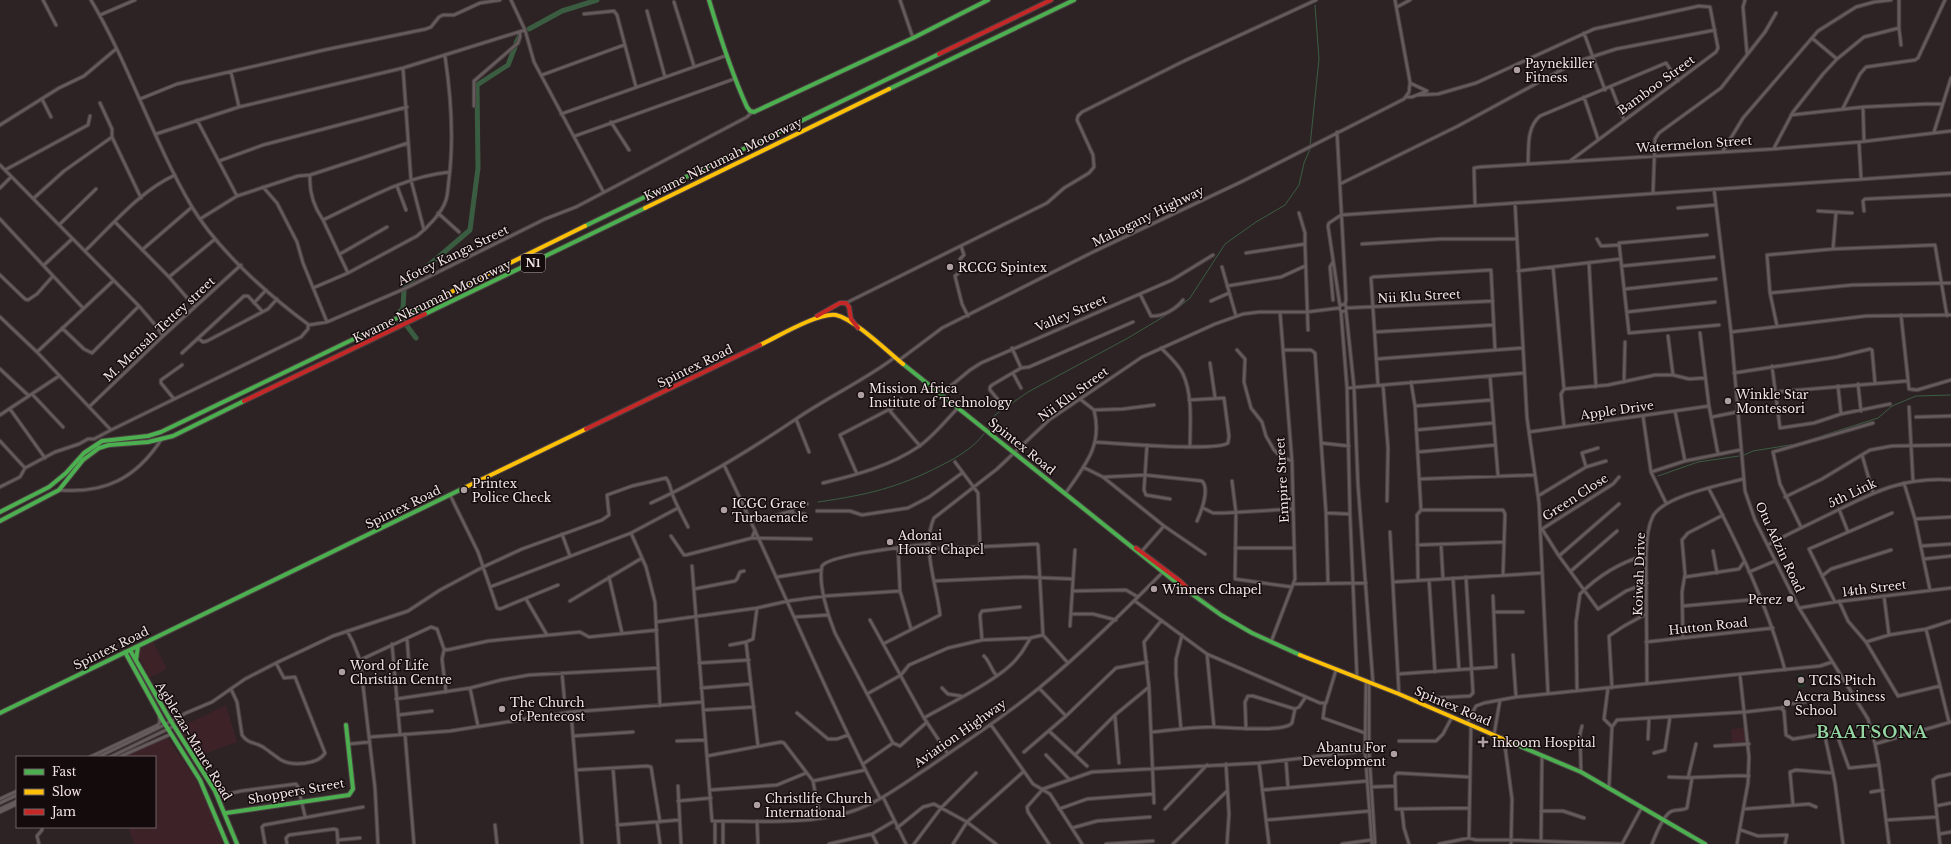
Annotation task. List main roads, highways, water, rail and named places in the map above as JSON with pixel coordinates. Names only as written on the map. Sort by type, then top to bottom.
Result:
[{"type":"main road","points":[[709,0],[725,56],[747,107],[752,112],[757,112],[913,38],[988,0]]},
{"type":"main road","name":"Kwame Nkrumah Motorway","points":[[0,512],[58,481],[84,452],[102,441],[114,438],[154,434],[172,428],[1051,0]]},
{"type":"main road","name":"Kwame Nkrumah Motorway","points":[[0,521],[59,490],[83,460],[99,448],[109,445],[161,440],[173,436],[1074,0]]},
{"type":"main road","points":[[840,303],[846,304],[849,307],[849,313],[843,318],[837,316],[836,307],[840,303]]},
{"type":"main road","name":"Spintex Road","points":[[0,713],[450,496],[836,307]]},
{"type":"main road","name":"Spintex Road","points":[[849,313],[859,329]]},
{"type":"main road","name":"Spintex Road","points":[[815,318],[829,315],[837,316]]},
{"type":"main road","name":"Spintex Road","points":[[843,318],[859,329],[1065,494],[1221,615],[1271,642],[1336,670],[1399,694],[1581,772],[1642,806],[1705,844]]},
{"type":"main road","name":"Spintex Road","points":[[1135,548],[1142,551],[1164,571]]},
{"type":"main road","points":[[136,661],[138,646]]},
{"type":"main road","name":"Agblezaa-Manet Road","points":[[130,650],[170,720],[205,773],[218,796],[237,844]]},
{"type":"main road","name":"Agblezaa-Manet Road","points":[[125,652],[171,735],[200,780],[227,844]]},
{"type":"main road","points":[[120,655],[130,660]]},
{"type":"main road","points":[[164,723],[170,720]]},
{"type":"main road","name":"Shoppers Street","points":[[226,813],[351,793],[353,789],[346,725]]},
{"type":"main road","points":[[171,735],[178,732]]},
{"type":"waterway","points":[[529,29],[562,11],[597,0]]},
{"type":"waterway","points":[[1310,146],[1319,59],[1315,5]]},
{"type":"waterway","points":[[516,43],[519,37]]},
{"type":"waterway","points":[[416,338],[398,314],[403,308],[404,290],[408,283],[470,230],[478,168],[477,85],[508,65],[515,47]]},
{"type":"waterway","points":[[988,428],[995,415],[1028,392],[1128,338],[1178,308],[1190,298],[1225,244],[1256,222],[1285,205],[1299,185],[1304,163],[1310,149]]},
{"type":"waterway","points":[[1744,455],[1753,451],[1796,444],[1878,418],[1892,406],[1916,396],[1951,395]]},
{"type":"waterway","points":[[818,502],[882,490],[911,480],[959,455],[975,444],[984,434]]},
{"type":"waterway","points":[[1658,476],[1698,462],[1739,456]]},
{"type":"place","name":"Paynekiller Fitness","points":[[1517,70]]},
{"type":"place","name":"RCCG Spintex","points":[[950,267]]},
{"type":"place","name":"Mission Africa Institute of Technology","points":[[861,395]]},
{"type":"place","name":"Winkle Star Montessori","points":[[1728,401]]},
{"type":"place","name":"Printex Police Check","points":[[464,490]]},
{"type":"place","name":"ICGC Grace Turbaenacle","points":[[724,510]]},
{"type":"place","name":"Adonai House Chapel","points":[[890,542]]},
{"type":"place","name":"Winners Chapel","points":[[1154,589]]},
{"type":"place","name":"Perez","points":[[1790,599]]},
{"type":"place","name":"Word of Life Christian Centre","points":[[342,672]]},
{"type":"place","name":"TCIS Pitch","points":[[1801,680]]},
{"type":"place","name":"Accra Business School","points":[[1787,703]]},
{"type":"place","name":"The Church of Pentecost","points":[[502,709]]},
{"type":"place","name":"Inkoom Hospital","points":[[1483,742]]},
{"type":"place","name":"Abantu For Development","points":[[1394,754]]},
{"type":"place","name":"Christlife Church International","points":[[757,805]]},
{"type":"district","name":"BAATSONA","points":[[1872,732]]}]
